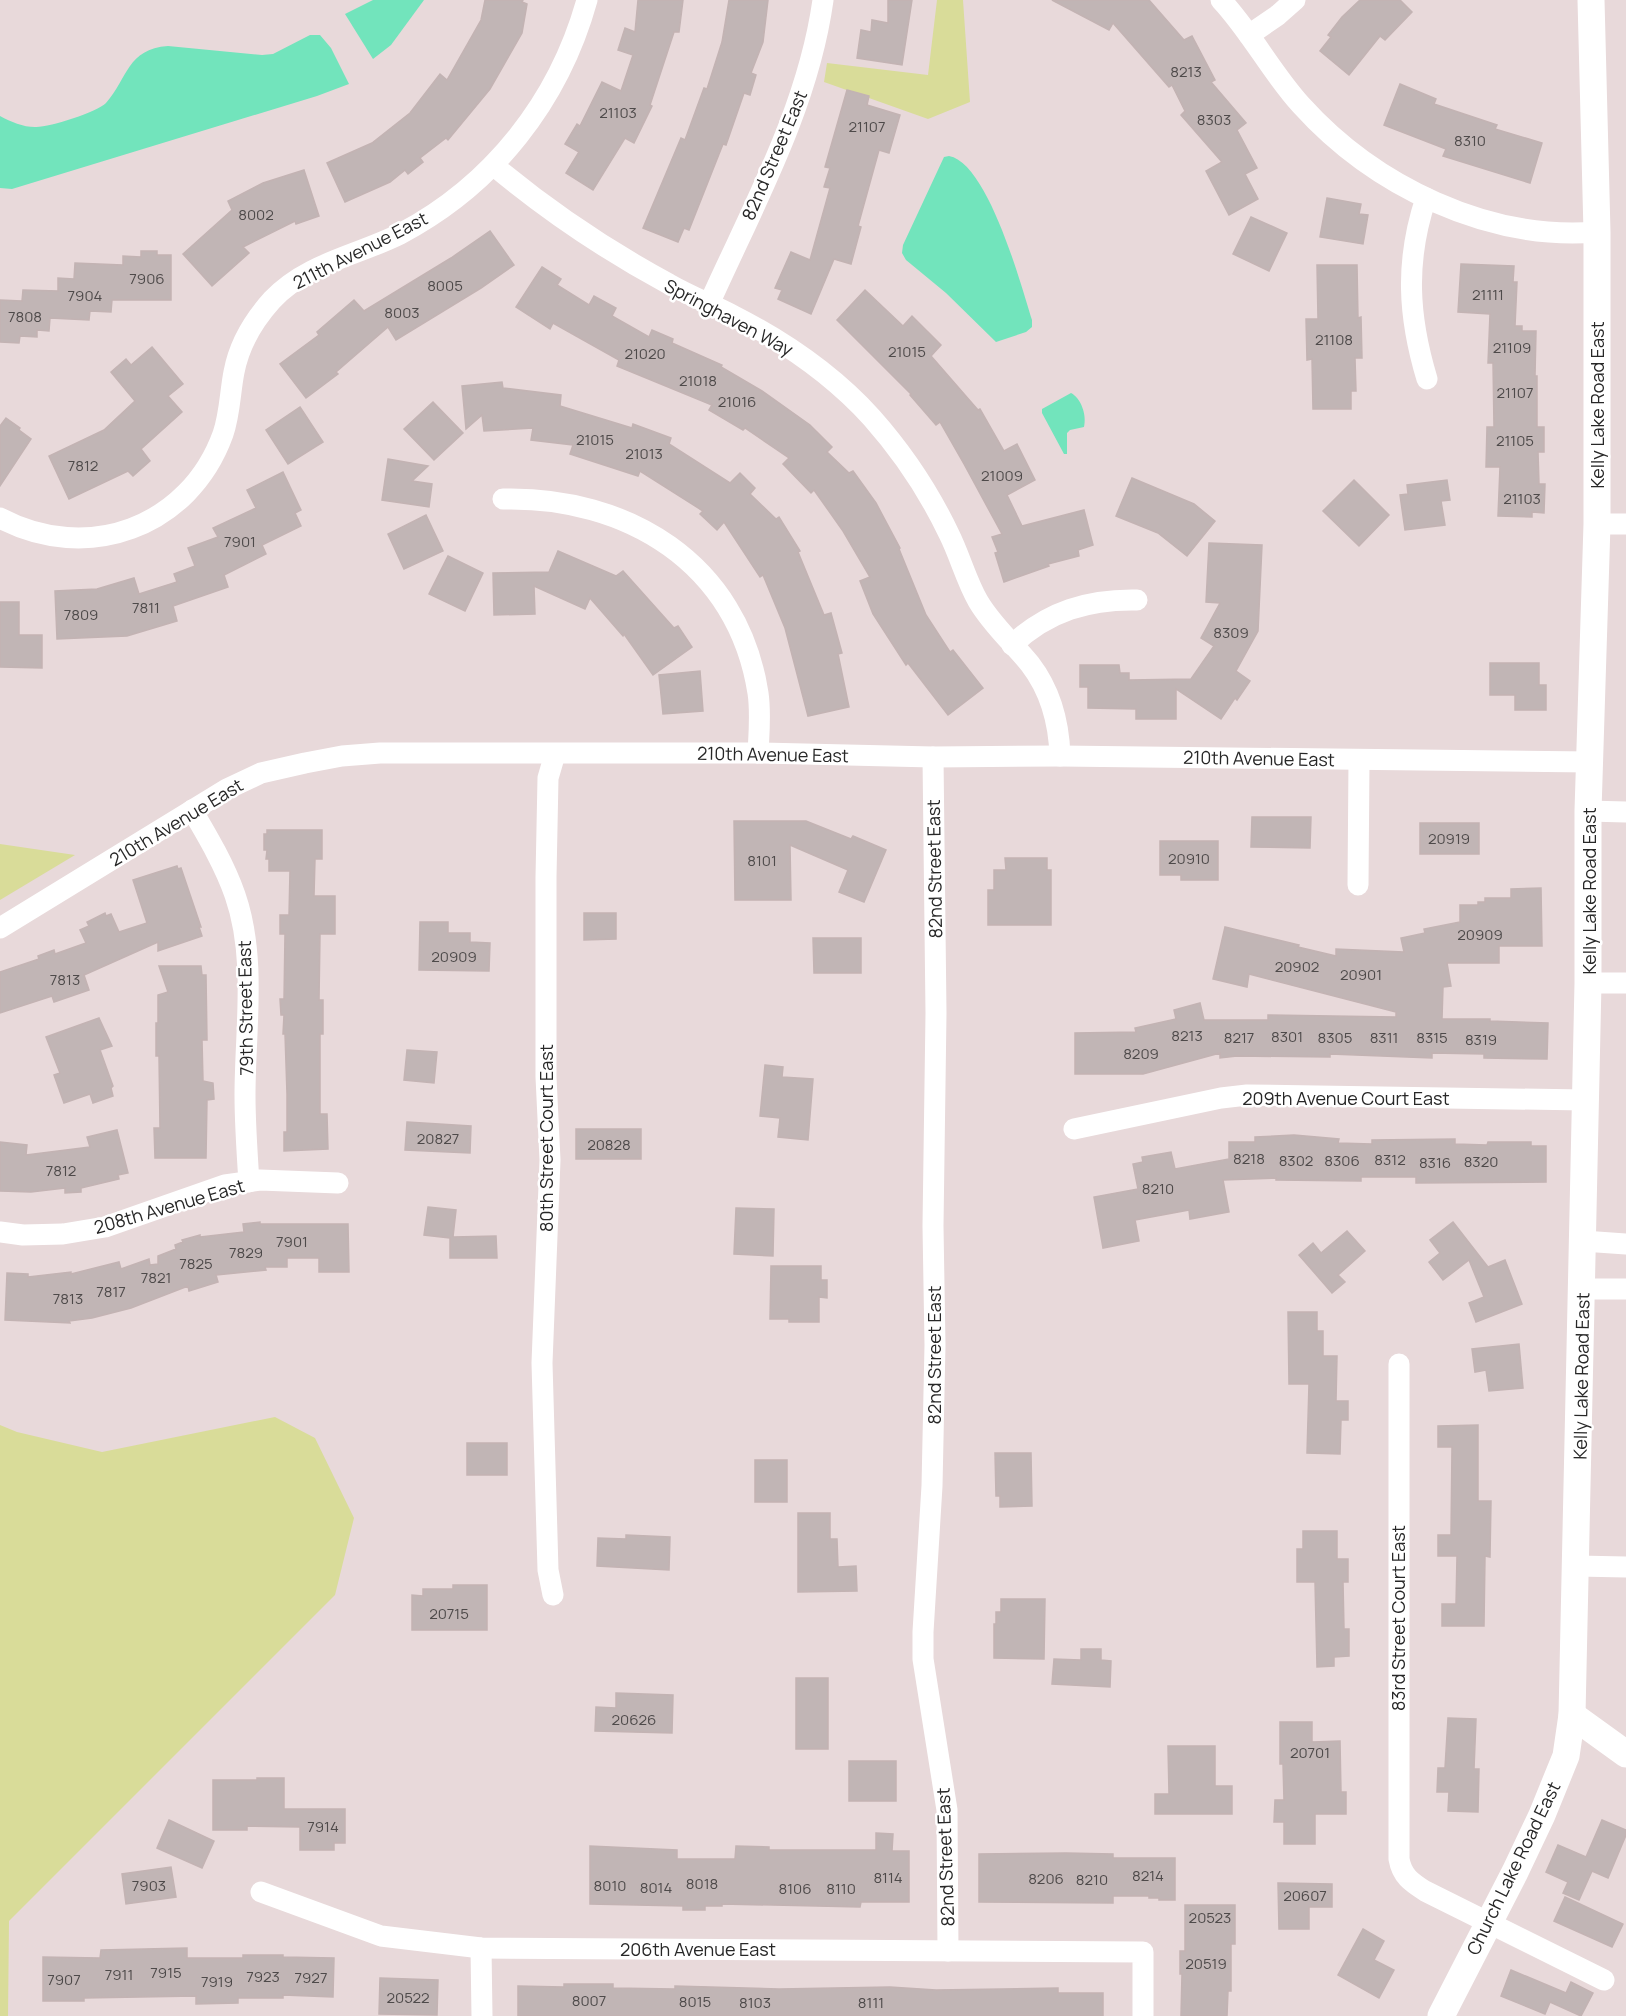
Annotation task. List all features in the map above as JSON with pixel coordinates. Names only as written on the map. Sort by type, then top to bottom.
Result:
[{"type":"street","name":"211th Avenue East","points":[[0,518],[38,534],[67,538],[94,538],[112,535],[143,524],[164,512],[183,497],[204,473],[224,432],[234,371],[242,345],[272,300],[307,272],[399,234],[444,207],[493,165],[532,119],[556,81],[579,28],[587,0]]},
{"type":"street","name":"82nd Street East","points":[[709,304],[790,125],[808,71],[823,0]]},
{"type":"street","points":[[1221,0],[1301,105],[1351,152],[1391,179],[1426,198],[1497,223],[1538,231],[1572,234],[1597,232]]},
{"type":"street","points":[[1249,35],[1295,0]]},
{"type":"street","name":"Kelly Lake Road East","points":[[1572,1715],[1588,983],[1588,811],[1597,524],[1597,232],[1591,0]]},
{"type":"street","name":"Springhaven Way","points":[[493,165],[561,219],[609,250],[670,285],[774,337],[813,364],[871,417],[906,460],[932,500],[950,535],[977,599],[994,624],[1030,664],[1044,687],[1055,715],[1060,738],[1060,756]]},
{"type":"street","points":[[1426,198],[1414,242],[1411,273],[1412,314],[1417,345],[1427,379]]},
{"type":"street","points":[[503,499],[564,502],[610,515],[655,536],[700,572],[730,614],[749,655],[758,693],[760,720],[758,753]]},
{"type":"street","points":[[1597,524],[1626,524]]},
{"type":"street","points":[[1012,645],[1024,633],[1049,617],[1068,609],[1092,602],[1115,599],[1137,600]]},
{"type":"street","name":"210th Avenue East","points":[[0,928],[227,789],[261,773],[342,756],[412,752],[758,753],[933,757],[1060,756],[1591,762]]},
{"type":"street","name":"80th Street Court East","points":[[553,1595],[548,1570],[542,1363],[550,1160],[546,1077],[548,778],[555,754]]},
{"type":"street","name":"82nd Street East","points":[[933,757],[936,1013],[933,1226],[935,1346],[932,1486],[923,1650],[925,1681],[943,1777],[946,1810],[948,1951]]},
{"type":"street","points":[[1358,885],[1359,759]]},
{"type":"street","name":"79th Street East","points":[[192,810],[213,846],[235,895],[244,933],[248,978],[245,1096],[249,1182]]},
{"type":"street","points":[[1588,811],[1626,812]]},
{"type":"street","points":[[1588,983],[1626,983]]},
{"type":"street","name":"209th Avenue Court East","points":[[1074,1128],[1221,1098],[1247,1095],[1585,1100]]},
{"type":"street","name":"208th Avenue East","points":[[0,1232],[23,1235],[63,1234],[105,1227],[225,1185],[260,1180],[338,1183]]},
{"type":"street","points":[[1583,1241],[1626,1244]]},
{"type":"street","points":[[1582,1289],[1626,1289]]},
{"type":"street","name":"83rd Street Court East","points":[[1399,1364],[1399,1859],[1401,1870],[1409,1881],[1489,1922]]},
{"type":"street","points":[[1577,1566],[1626,1567]]},
{"type":"street","points":[[1572,1715],[1626,1754]]},
{"type":"street","name":"Church Lake Road East","points":[[1441,2016],[1542,1815],[1566,1756],[1572,1715]]},
{"type":"street","name":"206th Avenue East","points":[[261,1892],[381,1936],[481,1948],[1143,1952],[1143,2016]]},
{"type":"street","points":[[1489,1922],[1604,1980]]},
{"type":"street","points":[[481,1948],[482,2016]]},
{"type":"shaded area","points":[[373,0],[424,0],[391,45],[373,59],[345,14]]},
{"type":"shaded area","points":[[937,0],[963,0],[970,102],[928,119],[824,82],[827,63],[928,75]]},
{"type":"shaded area","points":[[310,35],[320,35],[331,48],[349,84],[317,96],[12,189],[0,188],[0,116],[17,124],[41,127],[93,111],[106,103],[136,59],[154,48],[168,46],[262,55],[273,54]]},
{"type":"shaded area","points":[[949,156],[963,164],[977,180],[990,202],[1011,255],[1032,320],[1032,327],[1026,332],[996,342],[946,293],[906,260],[902,253],[903,245],[944,157]]},
{"type":"shaded area","points":[[1071,393],[1080,403],[1085,422],[1084,427],[1070,430],[1067,433],[1067,454],[1064,454],[1042,409]]},
{"type":"shaded area","points":[[0,844],[75,855],[0,900]]},
{"type":"shaded area","points":[[275,1417],[315,1438],[354,1518],[335,1595],[9,1921],[8,2016],[0,2016],[0,1425],[17,1432],[102,1452]]},
{"type":"building","points":[[485,0],[523,0],[522,2],[527,4],[522,33],[490,89],[448,140],[446,138],[420,158],[423,162],[408,174],[405,170],[390,182],[345,202],[327,163],[372,143],[410,113],[440,74],[447,80],[481,20]]},
{"type":"building","points":[[638,0],[683,0],[679,32],[674,32],[650,105],[652,106],[634,143],[625,138],[593,190],[566,173],[579,152],[565,144],[577,124],[580,126],[602,82],[621,91],[633,55],[618,50],[625,28],[635,32]]},
{"type":"building","points":[[729,0],[768,0],[763,42],[751,73],[756,75],[750,95],[744,93],[726,145],[723,144],[689,230],[684,228],[678,242],[643,228],[681,138],[685,140],[704,88],[707,89],[722,42]]},
{"type":"building","points":[[888,0],[912,0],[902,65],[857,58],[861,30],[871,32],[872,20],[888,23]]},
{"type":"building","points":[[1052,0],[1149,0],[1184,40],[1192,36],[1215,80],[1211,82],[1246,123],[1237,130],[1257,168],[1245,174],[1258,199],[1229,215],[1206,171],[1222,162],[1181,115],[1185,111],[1172,85],[1169,87],[1113,23],[1109,30]]},
{"type":"building","points":[[1360,0],[1400,0],[1412,12],[1385,40],[1380,36],[1349,75],[1320,51],[1331,37],[1328,35],[1342,17]]},
{"type":"building","points":[[1400,84],[1436,99],[1434,104],[1497,125],[1495,129],[1542,143],[1530,183],[1443,156],[1446,149],[1384,125]]},
{"type":"building","points":[[847,90],[869,96],[867,105],[900,115],[889,153],[879,150],[858,226],[861,227],[851,264],[834,259],[811,314],[778,299],[782,290],[775,288],[791,252],[810,260],[830,188],[824,187],[830,168],[825,167]]},
{"type":"building","points":[[304,170],[319,216],[296,224],[295,221],[243,247],[249,253],[212,286],[183,254],[232,210],[228,201],[263,183]]},
{"type":"building","points":[[1327,198],[1361,204],[1359,214],[1368,215],[1363,244],[1320,237]]},
{"type":"building","points":[[1251,217],[1287,233],[1269,271],[1233,254]]},
{"type":"building","points":[[490,231],[514,265],[481,288],[396,340],[388,327],[336,372],[338,374],[306,398],[280,364],[319,335],[317,332],[354,300],[364,311],[451,258]]},
{"type":"building","points":[[141,251],[157,251],[157,255],[171,255],[171,300],[112,300],[111,312],[90,311],[89,320],[50,318],[49,331],[37,330],[37,337],[20,336],[19,343],[0,342],[0,300],[22,301],[23,290],[58,291],[58,278],[74,279],[75,263],[123,265],[123,256],[141,257]]},
{"type":"building","points":[[1461,264],[1514,266],[1513,282],[1517,282],[1515,326],[1522,326],[1522,331],[1536,331],[1537,427],[1544,427],[1544,452],[1538,452],[1539,484],[1545,484],[1544,513],[1532,512],[1532,517],[1498,516],[1500,467],[1486,467],[1487,427],[1494,427],[1493,363],[1488,363],[1490,314],[1458,312]]},
{"type":"building","points":[[1317,265],[1357,265],[1358,318],[1361,317],[1362,358],[1355,358],[1356,391],[1351,391],[1351,409],[1313,409],[1312,359],[1307,360],[1306,319],[1318,319]]},
{"type":"building","points":[[542,267],[561,279],[557,285],[589,305],[594,296],[616,308],[612,316],[649,337],[652,330],[673,339],[672,343],[722,365],[721,367],[762,391],[810,425],[832,447],[827,452],[849,473],[853,471],[876,503],[900,548],[926,615],[950,652],[953,650],[983,688],[948,715],[908,663],[906,665],[873,614],[860,581],[870,577],[843,531],[814,490],[811,493],[783,464],[789,458],[745,428],[743,430],[709,410],[712,405],[617,366],[619,360],[553,323],[550,329],[516,307]]},
{"type":"building","points":[[865,290],[903,326],[912,316],[941,345],[931,356],[978,410],[980,409],[1004,451],[1017,444],[1035,480],[1007,495],[1022,526],[1084,510],[1093,545],[1078,550],[1079,556],[1048,564],[1049,566],[1004,582],[995,553],[998,552],[992,537],[1002,534],[940,422],[936,425],[911,394],[837,320]]},
{"type":"building","points":[[152,347],[183,384],[168,396],[182,412],[141,449],[150,461],[133,476],[128,471],[69,499],[49,456],[104,430],[135,401],[111,372],[126,359],[131,365]]},
{"type":"building","points":[[502,382],[503,388],[561,395],[560,406],[632,428],[633,424],[671,438],[669,444],[730,483],[740,473],[755,488],[750,494],[776,519],[779,517],[800,551],[798,552],[824,615],[831,613],[842,653],[838,654],[849,707],[808,716],[785,628],[763,575],[760,577],[724,522],[717,530],[700,514],[703,511],[640,471],[638,476],[570,454],[573,445],[531,440],[533,428],[484,431],[482,415],[466,429],[462,386]]},
{"type":"building","points":[[433,402],[463,433],[434,460],[404,429]]},
{"type":"building","points":[[300,407],[323,442],[288,464],[266,430]]},
{"type":"building","points":[[6,418],[31,439],[0,486],[0,426]]},
{"type":"building","points":[[388,459],[428,466],[412,481],[432,484],[429,507],[382,500]]},
{"type":"building","points":[[283,472],[301,510],[295,513],[301,526],[262,545],[266,554],[224,575],[228,587],[173,606],[177,621],[127,636],[57,639],[55,591],[97,589],[134,578],[139,594],[177,582],[174,574],[195,566],[188,548],[218,537],[213,528],[256,508],[247,490]]},
{"type":"building","points":[[1132,478],[1194,504],[1215,521],[1187,556],[1158,533],[1116,516]]},
{"type":"building","points":[[1354,480],[1389,515],[1359,546],[1323,511]]},
{"type":"building","points":[[1447,480],[1450,500],[1441,501],[1445,525],[1405,530],[1400,495],[1408,494],[1407,485]]},
{"type":"building","points":[[426,515],[443,551],[404,569],[388,534]]},
{"type":"building","points":[[1209,543],[1262,545],[1258,631],[1236,671],[1250,681],[1237,700],[1235,698],[1221,719],[1176,689],[1176,719],[1136,719],[1136,709],[1088,708],[1088,687],[1080,687],[1080,665],[1119,665],[1120,673],[1129,673],[1129,680],[1191,679],[1214,646],[1201,638],[1220,603],[1206,602]]},
{"type":"building","points":[[558,551],[616,576],[623,571],[674,628],[678,626],[692,647],[653,675],[624,634],[623,636],[590,598],[585,609],[534,586],[535,614],[494,615],[493,573],[549,572]]},
{"type":"building","points":[[448,556],[483,573],[465,611],[429,594]]},
{"type":"building","points":[[0,602],[19,602],[19,635],[42,635],[42,668],[0,667]]},
{"type":"building","points":[[1490,663],[1539,663],[1539,685],[1546,685],[1546,710],[1515,710],[1515,695],[1490,695]]},
{"type":"building","points":[[700,671],[703,711],[663,714],[659,675]]},
{"type":"building","points":[[1252,817],[1311,817],[1310,848],[1251,847]]},
{"type":"building","points":[[734,821],[806,821],[851,839],[853,836],[886,850],[864,902],[839,892],[848,870],[790,845],[791,900],[735,900]]},
{"type":"building","points":[[1420,823],[1479,823],[1479,854],[1420,854]]},
{"type":"building","points":[[267,830],[322,830],[322,859],[315,859],[314,896],[335,896],[335,934],[320,934],[319,1000],[323,1000],[323,1034],[320,1034],[320,1114],[327,1114],[328,1149],[284,1151],[284,1132],[287,1132],[287,1094],[284,1015],[281,1015],[280,999],[284,999],[285,934],[280,934],[280,915],[289,915],[290,871],[269,871],[269,859],[266,859],[267,850],[264,850],[264,834],[267,834]]},
{"type":"building","points":[[1160,841],[1218,841],[1218,880],[1181,880],[1181,875],[1160,875]]},
{"type":"building","points":[[1005,858],[1047,858],[1047,870],[1051,870],[1051,925],[988,925],[988,890],[994,890],[994,870],[1006,870]]},
{"type":"building","points":[[177,866],[178,869],[181,868],[202,936],[158,951],[158,942],[84,975],[89,990],[54,1002],[52,996],[0,1013],[0,972],[39,959],[38,956],[54,950],[55,954],[86,943],[80,930],[89,926],[87,922],[105,913],[106,916],[111,914],[119,932],[147,923],[133,880]]},
{"type":"building","points":[[1541,888],[1542,946],[1499,946],[1499,963],[1447,963],[1451,986],[1443,987],[1442,1019],[1490,1019],[1490,1021],[1548,1023],[1547,1059],[1484,1058],[1484,1054],[1432,1053],[1432,1058],[1330,1054],[1330,1057],[1237,1056],[1220,1058],[1220,1053],[1143,1074],[1075,1074],[1075,1033],[1136,1032],[1135,1028],[1176,1019],[1174,1010],[1200,1003],[1204,1020],[1268,1020],[1268,1015],[1396,1017],[1396,1012],[1249,974],[1247,987],[1213,979],[1225,927],[1336,956],[1336,949],[1404,952],[1401,938],[1425,933],[1424,929],[1460,922],[1460,905],[1478,905],[1478,902],[1485,902],[1485,898],[1511,898],[1511,889]]},
{"type":"building","points":[[584,913],[616,913],[616,939],[584,940]]},
{"type":"building","points":[[420,922],[448,922],[448,933],[470,933],[470,942],[490,943],[489,971],[419,970]]},
{"type":"building","points":[[813,938],[861,938],[861,973],[814,973]]},
{"type":"building","points":[[159,966],[201,966],[202,975],[206,975],[207,1040],[202,1040],[203,1081],[213,1083],[214,1099],[207,1100],[206,1158],[155,1158],[154,1128],[160,1128],[159,1056],[156,1056],[158,995],[168,992]]},
{"type":"building","points":[[99,1018],[112,1046],[100,1050],[113,1086],[111,1088],[113,1096],[93,1103],[90,1094],[64,1103],[54,1075],[60,1073],[46,1037]]},
{"type":"building","points":[[407,1050],[437,1052],[434,1083],[404,1080]]},
{"type":"building","points":[[765,1065],[783,1067],[782,1077],[813,1079],[808,1140],[778,1137],[780,1118],[760,1116]]},
{"type":"building","points":[[407,1122],[471,1126],[470,1153],[405,1150]]},
{"type":"building","points":[[576,1129],[641,1129],[641,1159],[576,1159]]},
{"type":"building","points":[[117,1130],[128,1173],[118,1175],[119,1179],[81,1188],[81,1192],[65,1193],[65,1188],[31,1192],[0,1191],[0,1142],[27,1145],[26,1155],[90,1147],[87,1137]]},
{"type":"building","points":[[1294,1135],[1339,1139],[1338,1143],[1372,1144],[1372,1140],[1455,1139],[1455,1144],[1487,1145],[1488,1142],[1531,1142],[1531,1146],[1546,1146],[1546,1182],[1416,1183],[1416,1177],[1361,1177],[1361,1181],[1276,1180],[1276,1178],[1223,1180],[1229,1212],[1190,1219],[1189,1210],[1135,1220],[1139,1241],[1103,1248],[1094,1197],[1138,1189],[1133,1164],[1143,1162],[1142,1157],[1171,1152],[1175,1169],[1229,1159],[1229,1142],[1255,1142],[1255,1137]]},
{"type":"building","points":[[428,1207],[456,1210],[453,1237],[496,1236],[497,1258],[450,1258],[450,1238],[424,1235]]},
{"type":"building","points":[[736,1208],[774,1209],[773,1256],[734,1254]]},
{"type":"building","points":[[260,1222],[260,1224],[348,1224],[349,1272],[319,1272],[319,1258],[287,1258],[287,1267],[265,1267],[266,1270],[216,1275],[218,1282],[189,1291],[188,1286],[131,1308],[69,1321],[70,1323],[5,1320],[7,1273],[28,1274],[28,1277],[71,1272],[71,1274],[119,1262],[121,1269],[149,1259],[150,1265],[158,1264],[158,1256],[176,1249],[175,1245],[183,1242],[182,1240],[200,1235],[200,1237],[244,1232],[243,1224]]},
{"type":"building","points":[[1453,1222],[1488,1267],[1505,1260],[1522,1304],[1476,1322],[1469,1303],[1484,1297],[1469,1260],[1443,1280],[1429,1262],[1440,1253],[1430,1240]]},
{"type":"building","points":[[1347,1231],[1365,1251],[1338,1275],[1345,1282],[1332,1293],[1299,1255],[1313,1243],[1321,1253]]},
{"type":"building","points":[[771,1266],[821,1266],[821,1280],[827,1280],[827,1298],[819,1297],[819,1322],[789,1322],[789,1319],[770,1319]]},
{"type":"building","points":[[1288,1312],[1317,1312],[1317,1331],[1323,1331],[1323,1356],[1337,1356],[1336,1401],[1348,1401],[1348,1420],[1341,1420],[1340,1454],[1307,1453],[1309,1384],[1289,1384]]},
{"type":"building","points":[[1519,1344],[1523,1388],[1489,1391],[1486,1370],[1475,1372],[1472,1349]]},
{"type":"building","points":[[1478,1425],[1478,1501],[1491,1501],[1490,1557],[1485,1556],[1484,1626],[1442,1626],[1442,1604],[1456,1604],[1457,1556],[1438,1556],[1438,1535],[1451,1535],[1452,1447],[1438,1447],[1438,1426]]},
{"type":"building","points":[[467,1443],[507,1443],[507,1475],[467,1475]]},
{"type":"building","points":[[995,1453],[1031,1453],[1032,1506],[1000,1507],[1000,1496],[996,1496]]},
{"type":"building","points":[[755,1460],[787,1460],[787,1502],[755,1502]]},
{"type":"building","points":[[798,1513],[830,1513],[830,1539],[837,1539],[838,1567],[856,1566],[857,1591],[798,1592]]},
{"type":"building","points":[[1303,1531],[1337,1531],[1337,1559],[1348,1559],[1348,1582],[1343,1582],[1344,1629],[1349,1629],[1349,1656],[1334,1657],[1334,1666],[1317,1667],[1315,1582],[1297,1582],[1297,1549],[1303,1549]]},
{"type":"building","points":[[626,1535],[670,1537],[669,1570],[597,1566],[598,1538],[626,1539]]},
{"type":"building","points":[[453,1585],[487,1585],[487,1630],[412,1630],[412,1595],[423,1596],[423,1589],[453,1589]]},
{"type":"building","points":[[1001,1599],[1045,1599],[1044,1659],[994,1658],[994,1624],[996,1624],[996,1612],[1001,1612]]},
{"type":"building","points":[[1081,1649],[1101,1649],[1101,1660],[1111,1661],[1110,1687],[1052,1684],[1054,1659],[1081,1660]]},
{"type":"building","points":[[796,1678],[828,1678],[828,1749],[796,1749]]},
{"type":"building","points":[[616,1693],[673,1695],[672,1733],[595,1731],[596,1707],[616,1708]]},
{"type":"building","points":[[1448,1718],[1476,1719],[1474,1769],[1479,1769],[1478,1812],[1448,1811],[1449,1792],[1437,1792],[1438,1768],[1445,1768]]},
{"type":"building","points":[[1280,1722],[1312,1722],[1312,1742],[1340,1741],[1341,1792],[1346,1792],[1346,1814],[1315,1814],[1315,1844],[1284,1844],[1284,1822],[1274,1822],[1275,1800],[1284,1800],[1283,1764],[1280,1764]]},
{"type":"building","points":[[1168,1746],[1215,1746],[1215,1786],[1232,1786],[1232,1814],[1155,1814],[1155,1794],[1169,1794]]},
{"type":"building","points":[[849,1761],[896,1761],[896,1801],[849,1801]]},
{"type":"building","points":[[257,1778],[284,1778],[284,1809],[345,1809],[345,1843],[334,1843],[334,1850],[300,1850],[300,1827],[247,1826],[247,1830],[213,1830],[213,1780],[257,1780]]},
{"type":"building","points":[[169,1820],[214,1841],[202,1868],[157,1848]]},
{"type":"building","points":[[1602,1820],[1626,1830],[1626,1835],[1608,1878],[1592,1871],[1579,1900],[1563,1893],[1568,1882],[1546,1872],[1558,1845],[1586,1857]]},
{"type":"building","points":[[876,1833],[893,1834],[892,1851],[909,1851],[909,1902],[861,1902],[860,1907],[722,1904],[722,1906],[705,1906],[705,1910],[683,1910],[683,1906],[590,1904],[590,1846],[677,1850],[677,1859],[735,1859],[736,1846],[769,1847],[769,1850],[876,1850]]},
{"type":"building","points":[[979,1854],[1113,1854],[1113,1858],[1175,1858],[1175,1900],[1159,1900],[1159,1898],[1149,1898],[1149,1896],[1113,1896],[1113,1903],[979,1902]]},
{"type":"building","points":[[171,1867],[176,1897],[126,1904],[122,1874]]},
{"type":"building","points":[[1278,1883],[1332,1884],[1332,1907],[1309,1907],[1309,1929],[1279,1929]]},
{"type":"building","points":[[1565,1897],[1623,1924],[1612,1947],[1554,1921]]},
{"type":"building","points":[[1185,1905],[1235,1905],[1235,1944],[1231,1944],[1231,1991],[1228,1991],[1227,2016],[1181,2016],[1180,1951],[1185,1951]]},
{"type":"building","points":[[1363,1929],[1384,1941],[1374,1960],[1394,1970],[1379,1998],[1338,1975]]},
{"type":"building","points":[[187,1948],[187,1958],[283,1955],[283,1957],[334,1958],[333,1997],[283,1995],[283,1998],[238,1998],[238,2003],[196,2004],[196,1996],[43,2001],[43,1957],[100,1958],[101,1950]]},
{"type":"building","points":[[1511,1970],[1566,1993],[1571,1982],[1593,1993],[1581,2016],[1550,2002],[1545,2014],[1501,1996]]},
{"type":"building","points":[[380,1978],[438,1980],[437,2015],[379,2014]]},
{"type":"building","points":[[564,1984],[613,1984],[613,1988],[675,1989],[675,1986],[779,1989],[890,1987],[936,1990],[1058,1988],[1058,1993],[1103,1993],[1103,2016],[518,2016],[518,1986],[564,1987]]}]
